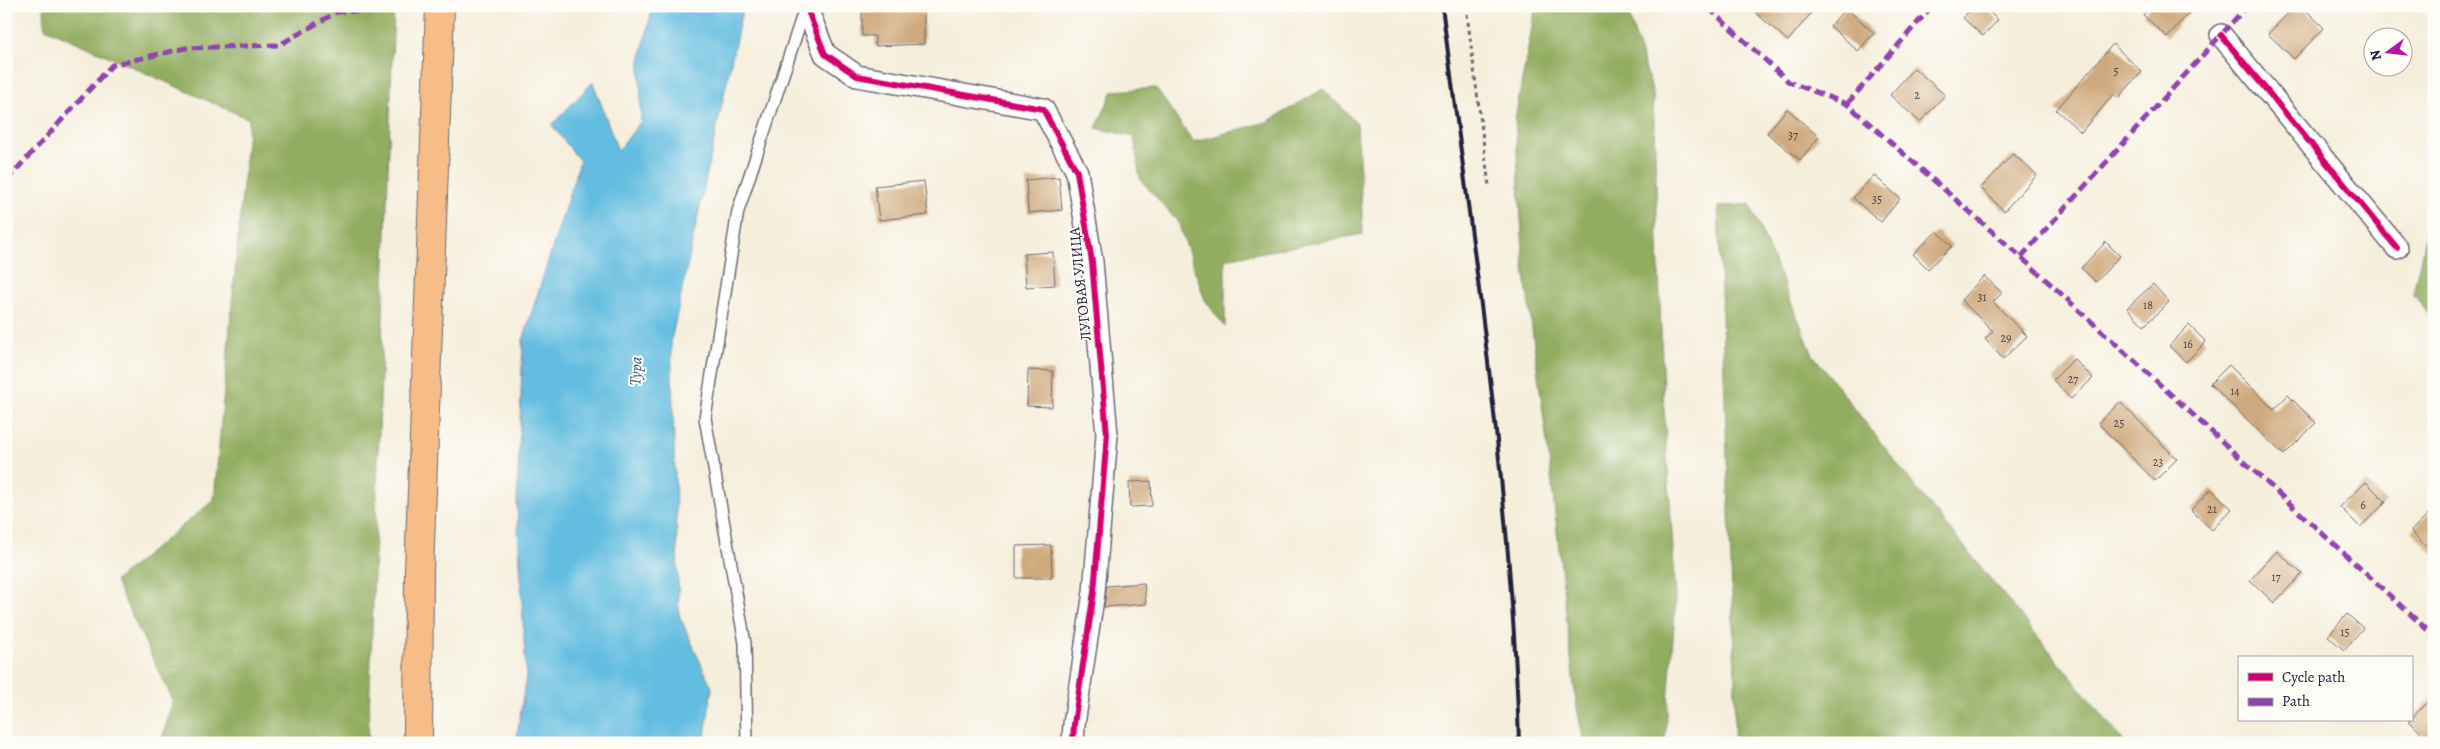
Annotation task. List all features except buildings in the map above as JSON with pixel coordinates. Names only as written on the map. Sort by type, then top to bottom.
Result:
[{"type":"main road","points":[[418,743],[419,571],[440,6]]},
{"type":"street","name":"ЛУГОВАЯ УЛИЦА","points":[[806,6],[824,54],[857,76],[1043,109],[1078,172],[1092,262],[1107,435],[1094,592],[1074,724],[1073,743]]},
{"type":"street","points":[[2221,35],[2398,248]]},
{"type":"lane","points":[[747,743],[745,643],[705,418],[738,211],[806,6]]},
{"type":"path","points":[[1466,6],[1488,186]]},
{"type":"green space","points":[[44,6],[394,6],[368,743],[161,743],[173,700],[115,581],[214,500],[249,119],[45,28]]},
{"type":"green space","points":[[1536,6],[1626,6],[1653,93],[1663,391],[1676,598],[1665,743],[1584,743],[1576,703],[1549,458],[1524,267],[1515,119]]},
{"type":"green space","points":[[1156,88],[1193,142],[1267,122],[1323,89],[1357,123],[1363,234],[1225,259],[1225,327],[1205,300],[1178,222],[1140,179],[1134,137],[1096,128],[1113,91]]},
{"type":"green space","points":[[2434,196],[2434,320],[2413,294]]},
{"type":"green space","points":[[1750,204],[1813,355],[1916,488],[2125,743],[1734,743],[1735,677],[1718,207]]},
{"type":"water","name":"Тура","points":[[653,6],[743,6],[671,341],[679,615],[712,688],[704,743],[516,743],[526,677],[517,505],[523,340],[580,161],[552,125],[593,82],[618,151],[641,121],[640,61]]},
{"type":"railway","points":[[1442,6],[1490,374],[1500,466],[1515,650],[1519,743]]},
{"type":"marked path","points":[[1712,6],[1712,11],[1789,82],[1847,104],[2021,257],[2434,636]]},
{"type":"marked path","points":[[1847,104],[1932,6]]},
{"type":"marked path","points":[[2021,257],[2247,6]]},
{"type":"marked path","points":[[6,181],[112,65],[186,48],[279,45],[337,12],[440,7]]},
{"type":"cycle path","points":[[806,6],[825,54],[857,76],[1043,109],[1077,172],[1092,262],[1107,435],[1094,592],[1074,724],[1073,743]]},
{"type":"cycle path","points":[[2221,35],[2397,248]]}]
